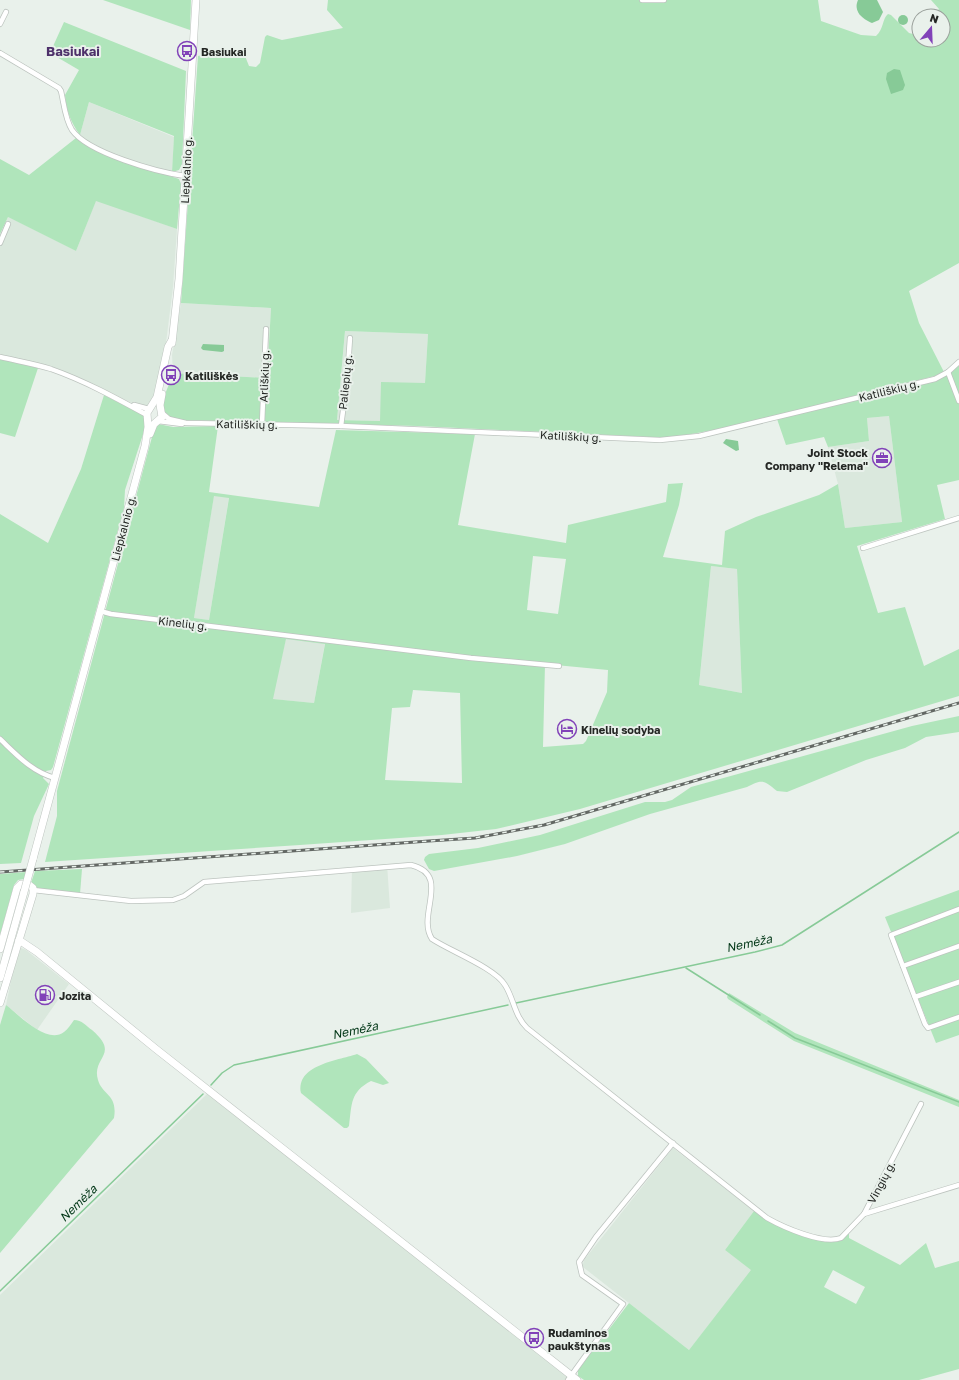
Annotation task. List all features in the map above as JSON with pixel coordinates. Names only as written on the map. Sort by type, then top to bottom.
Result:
[{"type":"main road","name":"Liepkalnio g.","points":[[145,446],[157,422],[162,417],[161,411],[172,340],[179,279],[196,0]]},
{"type":"main road","name":"Liepkalnio g.","points":[[0,978],[1,969],[24,892],[145,446],[149,413],[157,397],[168,347],[172,340]]},
{"type":"main road","points":[[149,413],[161,411]]},
{"type":"main road","points":[[149,413],[157,422]]},
{"type":"main road","points":[[0,948],[17,888],[25,883],[33,890],[0,1003]]},
{"type":"main road","points":[[19,940],[37,952],[572,1379]]},
{"type":"street","points":[[642,0],[664,0]]},
{"type":"street","points":[[0,24],[6,12]]},
{"type":"street","points":[[0,52],[59,88],[68,121],[80,139],[134,163],[160,172],[185,176]]},
{"type":"street","points":[[0,243],[8,224]]},
{"type":"street","name":"Arliškių g.","points":[[262,424],[266,329]]},
{"type":"street","name":"Paliepių g.","points":[[340,426],[347,381],[350,338]]},
{"type":"street","points":[[0,357],[50,369],[149,413]]},
{"type":"street","name":"Katiliškių g.","points":[[157,422],[177,424],[340,426],[660,440],[699,436],[935,379],[948,372],[959,362]]},
{"type":"street","points":[[948,372],[959,401]]},
{"type":"street","name":"Katiliškių g.","points":[[161,411],[169,419],[186,423]]},
{"type":"street","points":[[863,548],[959,518]]},
{"type":"street","name":"Kinelių g.","points":[[100,611],[111,614],[462,657],[559,666]]},
{"type":"street","points":[[0,739],[31,767],[55,778]]},
{"type":"street","points":[[33,890],[131,901],[173,900],[184,896],[204,882],[403,866],[417,867],[423,870],[431,880],[432,886],[427,928],[432,939],[500,979],[508,992],[516,1015],[527,1028],[767,1218],[777,1224],[823,1240],[836,1240],[841,1238],[864,1214]]},
{"type":"street","points":[[959,909],[891,934],[902,966],[928,1028],[959,1017]]},
{"type":"street","points":[[902,966],[959,946]]},
{"type":"street","points":[[915,997],[959,982]]},
{"type":"street","name":"Vingių g.","points":[[864,1214],[921,1104]]},
{"type":"street","points":[[572,1379],[623,1304],[582,1275],[579,1262],[596,1237],[673,1143]]},
{"type":"street","name":"Vingių g.","points":[[864,1214],[959,1185]]},
{"type":"shaded area","points":[[103,0],[191,0],[190,30]]},
{"type":"shaded area","points":[[328,0],[818,0],[821,21],[861,35],[876,36],[888,14],[911,34],[911,48],[951,48],[951,8],[938,8],[931,0],[959,0],[959,263],[909,291],[919,323],[944,372],[935,376],[724,428],[670,438],[418,426],[179,420],[170,417],[165,412],[163,401],[173,373],[267,378],[271,308],[181,303],[198,56],[214,54],[242,55],[245,56],[249,66],[256,67],[260,63],[265,37],[267,35],[282,40],[343,28],[327,10]],"holes":[[[345,331],[428,334],[425,383],[381,382],[380,421],[337,420]]]},
{"type":"shaded area","points":[[858,0],[877,0],[883,12],[879,20],[872,23],[862,17],[857,8]]},
{"type":"shaded area","points":[[901,15],[905,15],[907,16],[907,24],[901,25],[898,22],[898,18]]},
{"type":"shaded area","points":[[64,22],[186,71],[182,164],[179,170],[172,172],[174,136],[89,102],[80,135],[74,126],[66,106],[65,95],[79,70],[50,53]]},
{"type":"shaded area","points":[[894,69],[900,70],[905,85],[903,90],[891,94],[886,79],[887,73]]},
{"type":"shaded area","points":[[89,102],[174,137],[172,176],[110,156],[76,138],[80,135]]},
{"type":"shaded area","points":[[76,138],[110,156],[179,179],[181,184],[177,229],[96,201],[76,251],[8,217],[0,234],[0,159],[29,175]]},
{"type":"shaded area","points":[[96,200],[177,229],[173,287],[165,351],[153,399],[149,407],[132,403],[67,374],[0,355],[0,234],[8,217],[76,251]]},
{"type":"shaded area","points":[[181,303],[271,308],[267,378],[173,373],[172,355]]},
{"type":"shaded area","points":[[345,331],[428,334],[425,383],[380,421],[337,420]]},
{"type":"shaded area","points":[[203,344],[224,345],[224,351],[203,350],[201,348]]},
{"type":"shaded area","points":[[0,359],[38,368],[15,437],[0,433]]},
{"type":"shaded area","points":[[959,364],[959,480],[937,485],[945,519],[857,546],[878,613],[905,607],[924,666],[959,649],[959,696],[580,809],[496,829],[442,835],[45,862],[57,816],[57,791],[152,437],[158,424],[173,427],[218,426],[209,492],[319,507],[336,430],[475,434],[458,525],[566,543],[568,525],[666,502],[668,484],[683,483],[679,505],[663,557],[722,565],[725,531],[756,517],[819,495],[838,484],[845,528],[902,522],[889,416],[867,418],[869,441],[828,447],[824,437],[786,445],[777,419],[935,380]],"holes":[[[214,496],[229,498],[209,620],[194,618]],[[533,556],[566,559],[558,614],[527,610]],[[711,566],[737,569],[742,693],[699,685]],[[286,639],[325,644],[314,703],[273,699]],[[545,664],[608,670],[607,692],[586,741],[583,744],[543,747]],[[413,690],[460,693],[462,783],[385,780],[392,708],[410,707]]]},
{"type":"shaded area","points":[[104,395],[143,415],[146,425],[125,490],[124,508],[53,767],[51,770],[46,771],[43,778],[49,784],[34,816],[21,863],[0,864],[0,514],[48,543],[81,469]]},
{"type":"shaded area","points":[[889,416],[902,522],[845,528],[838,484],[828,447],[869,441],[867,418]]},
{"type":"shaded area","points":[[726,439],[738,441],[739,450],[736,451],[723,443]]},
{"type":"shaded area","points":[[214,495],[229,497],[209,620],[194,618]]},
{"type":"shaded area","points":[[711,566],[737,569],[742,693],[699,685]]},
{"type":"shaded area","points":[[286,638],[325,643],[314,703],[272,699]]},
{"type":"shaded area","points":[[959,716],[959,732],[926,737],[905,748],[866,760],[787,792],[777,791],[766,783],[760,782],[650,814],[565,844],[517,856],[434,871],[429,869],[424,860],[429,854],[478,848],[540,835],[645,802],[665,802],[672,800],[691,787],[912,726]]},
{"type":"shaded area","points":[[387,864],[390,908],[351,913],[352,868]]},
{"type":"shaded area","points":[[82,869],[80,894],[37,888],[31,883],[35,871]]},
{"type":"shaded area","points":[[26,872],[24,879],[18,880],[14,885],[0,935],[0,874]]},
{"type":"shaded area","points":[[959,890],[959,1035],[936,1043],[885,917]]},
{"type":"shaded area","points":[[21,948],[26,950],[69,984],[37,1030],[6,1005],[13,971]]},
{"type":"shaded area","points":[[729,993],[795,1033],[959,1100],[959,1107],[794,1041],[728,999],[727,997]]},
{"type":"shaded area","points":[[6,1005],[34,1027],[50,1035],[57,1035],[64,1032],[74,1020],[82,1022],[92,1030],[100,1038],[104,1045],[105,1051],[98,1066],[98,1080],[100,1085],[112,1099],[115,1110],[114,1118],[0,1253],[0,1025]]},
{"type":"shaded area","points":[[357,1054],[366,1059],[389,1083],[383,1085],[371,1081],[359,1090],[353,1099],[349,1126],[344,1128],[301,1093],[301,1084],[305,1076],[311,1070],[329,1062]]},
{"type":"shaded area","points":[[208,1093],[571,1380],[0,1380],[0,1295]]},
{"type":"shaded area","points":[[673,1148],[754,1211],[725,1250],[752,1270],[689,1350],[583,1267],[584,1260]]},
{"type":"shaded area","points":[[754,1211],[777,1225],[824,1241],[837,1242],[849,1233],[849,1238],[900,1265],[926,1243],[935,1268],[959,1261],[959,1369],[919,1380],[584,1380],[578,1376],[578,1370],[629,1303],[689,1350],[751,1270],[725,1250]],"holes":[[[833,1270],[865,1287],[856,1304],[824,1287]]]},
{"type":"waterway","name":"Nemėža","points":[[516,1003],[782,945],[959,832]]},
{"type":"waterway","points":[[686,968],[760,1015]]},
{"type":"waterway","name":"Nemėža","points":[[211,1085],[222,1073],[234,1065],[508,1005]]},
{"type":"waterway","points":[[768,1021],[795,1038],[959,1102]]},
{"type":"waterway","name":"Nemėža","points":[[0,1291],[203,1094]]},
{"type":"railway","points":[[0,872],[475,838],[544,825],[959,703]]},
{"type":"place","name":"Basiukai","points":[[187,51]]},
{"type":"place","name":"Katiliškės","points":[[171,375]]},
{"type":"place","name":"Joint Stock Company \"Relema\"","points":[[882,458]]},
{"type":"place","name":"Kinelių sodyba","points":[[567,729]]},
{"type":"place","name":"Jozita","points":[[45,995]]},
{"type":"place","name":"Rudaminos paukštynas","points":[[534,1338]]},
{"type":"district","name":"Basiukai","points":[[73,51]]}]
